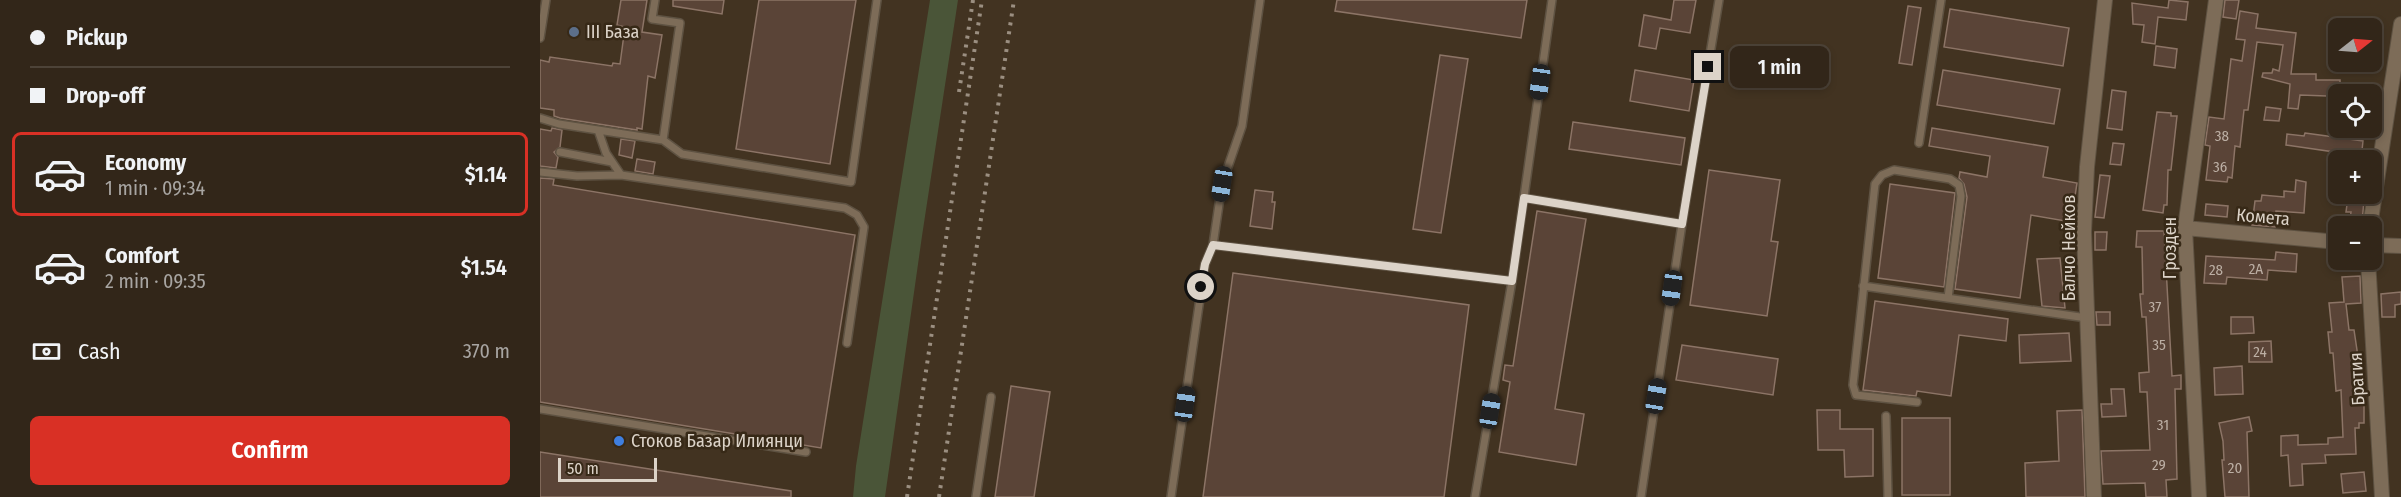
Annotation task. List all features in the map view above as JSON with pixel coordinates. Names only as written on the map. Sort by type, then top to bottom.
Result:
[{"type":"street","name":"Балчо Нейков","points":[[2094,497],[2084,232],[2087,167],[2105,0]]},
{"type":"street","name":"Грозден","points":[[2199,497],[2185,228],[2216,0]]},
{"type":"street","points":[[2372,216],[2401,24]]},
{"type":"street","name":"Комета","points":[[2185,228],[2328,241]]},
{"type":"street","points":[[2382,245],[2401,246]]},
{"type":"street","name":"Братия","points":[[2369,270],[2382,497]]},
{"type":"lane","points":[[540,38],[546,0]]},
{"type":"lane","points":[[655,0],[652,19],[680,23],[663,140]]},
{"type":"lane","points":[[540,118],[559,124],[663,140],[682,154],[851,182],[877,0]]},
{"type":"lane","points":[[1171,497],[1205,264],[1213,245],[1222,184],[1242,126],[1260,0]]},
{"type":"lane","points":[[1475,497],[1512,281],[1552,0]]},
{"type":"lane","points":[[1641,497],[1682,224],[1719,0]]},
{"type":"lane","points":[[1919,143],[1941,0]]},
{"type":"lane","points":[[598,130],[606,153],[621,175]]},
{"type":"lane","points":[[560,152],[612,162]]},
{"type":"lane","points":[[1917,402],[1856,395],[1853,385],[1875,184],[1882,175],[1894,170],[1950,179],[1959,185],[1961,196],[1947,298]]},
{"type":"lane","points":[[540,172],[577,176],[621,175],[845,208],[857,215],[864,227],[847,343]]},
{"type":"lane","points":[[1524,198],[1682,224]]},
{"type":"lane","points":[[1213,245],[1512,281]]},
{"type":"lane","points":[[1863,286],[2087,318]]},
{"type":"lane","points":[[976,497],[991,397]]},
{"type":"lane","points":[[540,409],[806,452]]},
{"type":"lane","points":[[1886,416],[1888,497]]},
{"type":"green space","points":[[930,0],[958,0],[885,497],[853,497],[856,466]]},
{"type":"building","points":[[621,0],[647,0],[642,32],[662,35],[655,78],[648,76],[642,129],[560,118],[554,116],[554,110],[540,108],[540,60],[549,62],[550,57],[612,66],[613,63],[620,64],[625,27],[617,25]]},
{"type":"building","points":[[673,0],[724,0],[722,14],[673,6]]},
{"type":"building","points":[[759,0],[856,0],[830,164],[736,149]]},
{"type":"building","points":[[1337,0],[1527,0],[1521,38],[1335,11]]},
{"type":"building","points":[[1674,0],[1696,0],[1690,33],[1660,28],[1656,49],[1639,46],[1644,15],[1671,20]]},
{"type":"building","points":[[2169,0],[2188,2],[2186,20],[2158,17],[2155,44],[2142,42],[2144,25],[2133,24],[2132,3],[2168,8]]},
{"type":"building","points":[[2225,0],[2239,0],[2236,19],[2223,17]]},
{"type":"building","points":[[1908,6],[1921,8],[1912,65],[1899,63]]},
{"type":"building","points":[[1950,9],[2069,28],[2063,66],[1944,47]]},
{"type":"building","points":[[2240,11],[2258,14],[2256,28],[2296,33],[2291,74],[2316,74],[2316,80],[2340,80],[2340,84],[2328,84],[2327,96],[2300,95],[2298,109],[2288,108],[2290,84],[2262,77],[2263,73],[2272,73],[2273,69],[2279,71],[2283,45],[2257,42],[2248,110],[2244,110],[2240,147],[2235,146],[2232,178],[2228,177],[2227,182],[2206,180],[2210,146],[2205,145],[2209,117],[2224,119],[2231,59],[2242,61],[2245,40],[2236,39]]},
{"type":"building","points":[[2156,46],[2177,49],[2175,68],[2154,65]]},
{"type":"building","points":[[1440,55],[1468,59],[1441,233],[1413,229]]},
{"type":"building","points":[[1635,70],[1694,80],[1689,111],[1630,101]]},
{"type":"building","points":[[1943,70],[2060,89],[2054,124],[1937,105]]},
{"type":"building","points":[[2112,90],[2126,92],[2122,130],[2107,128]]},
{"type":"building","points":[[2266,107],[2281,109],[2279,121],[2264,120]]},
{"type":"building","points":[[2157,112],[2177,116],[2171,170],[2168,170],[2167,205],[2164,205],[2163,213],[2143,210]]},
{"type":"building","points":[[1573,122],[1685,138],[1681,165],[1569,149]]},
{"type":"building","points":[[552,128],[562,130],[560,147],[554,152],[558,157],[556,168],[540,166],[540,129],[551,131]]},
{"type":"building","points":[[1932,128],[2048,147],[2043,177],[2077,183],[2071,222],[2031,215],[2020,298],[1955,289],[1967,197],[1964,184],[1959,178],[1960,172],[1987,177],[1990,156],[1929,146]]},
{"type":"building","points":[[2305,133],[2328,138],[2363,141],[2362,150],[2328,151],[2286,145],[2287,134],[2304,136]]},
{"type":"building","points":[[621,139],[635,141],[632,158],[619,155]]},
{"type":"building","points":[[2113,143],[2124,144],[2121,165],[2110,164]]},
{"type":"building","points":[[637,159],[655,162],[653,174],[635,171]]},
{"type":"building","points":[[1709,170],[1780,180],[1771,241],[1778,242],[1767,316],[1690,305]]},
{"type":"building","points":[[2100,175],[2110,176],[2104,218],[2095,217]]},
{"type":"building","points":[[540,178],[554,179],[553,185],[855,235],[821,448],[540,402]]},
{"type":"building","points":[[2296,180],[2306,182],[2304,213],[2276,211],[2275,227],[2252,225],[2255,201],[2261,201],[2262,195],[2284,197],[2284,191],[2295,192]]},
{"type":"building","points":[[1890,184],[1955,193],[1944,287],[1878,278]]},
{"type":"building","points":[[1255,190],[1273,192],[1272,202],[1275,202],[1272,229],[1250,226]]},
{"type":"building","points":[[2206,204],[2228,206],[2227,217],[2205,215]]},
{"type":"building","points":[[2347,204],[2364,204],[2363,216],[2350,216],[2351,212],[2346,212]]},
{"type":"building","points":[[1537,211],[1586,219],[1555,409],[1584,414],[1576,465],[1499,452],[1510,382],[1503,380],[1505,365],[1513,366]]},
{"type":"building","points":[[2137,231],[2164,231],[2172,376],[2181,375],[2181,389],[2175,389],[2177,479],[2166,480],[2167,497],[2146,497],[2145,483],[2103,484],[2101,451],[2150,450],[2147,392],[2140,392],[2139,373],[2149,372],[2146,317],[2142,317],[2140,294],[2143,294],[2142,247],[2136,247]]},
{"type":"building","points":[[2095,232],[2107,232],[2106,250],[2095,250]]},
{"type":"building","points":[[2276,252],[2297,254],[2296,272],[2268,270],[2267,280],[2227,277],[2226,284],[2204,283],[2206,256],[2275,260]]},
{"type":"building","points":[[2060,258],[2065,308],[2042,306],[2037,259]]},
{"type":"building","points":[[1233,273],[1469,305],[1444,497],[1203,497]]},
{"type":"building","points":[[2360,276],[2361,303],[2346,304],[2349,330],[2354,330],[2357,350],[2359,381],[2353,381],[2355,402],[2364,402],[2364,423],[2359,423],[2359,428],[2355,428],[2356,454],[2325,455],[2326,463],[2302,464],[2303,485],[2290,486],[2288,455],[2281,456],[2281,436],[2298,435],[2298,445],[2328,444],[2328,438],[2343,437],[2341,390],[2336,391],[2333,353],[2330,353],[2328,332],[2332,332],[2329,303],[2344,302],[2342,277]]},
{"type":"building","points":[[2401,292],[2401,304],[2395,305],[2395,317],[2382,317],[2381,294]]},
{"type":"building","points":[[1875,301],[2008,319],[2006,341],[1959,335],[1951,396],[1917,391],[1916,396],[1863,390]]},
{"type":"building","points":[[2096,312],[2110,312],[2110,325],[2097,325]]},
{"type":"building","points":[[2231,317],[2253,317],[2254,333],[2231,334]]},
{"type":"building","points":[[2069,333],[2071,361],[2020,363],[2019,335]]},
{"type":"building","points":[[2271,341],[2272,362],[2249,362],[2249,342]]},
{"type":"building","points":[[1682,345],[1778,359],[1773,395],[1676,380]]},
{"type":"building","points":[[2242,366],[2243,394],[2215,395],[2214,368]]},
{"type":"building","points":[[1011,386],[1050,392],[1034,497],[995,497]]},
{"type":"building","points":[[2111,389],[2124,389],[2126,416],[2102,417],[2101,404],[2112,404]]},
{"type":"building","points":[[1817,410],[1840,410],[1840,429],[1873,429],[1873,476],[1845,477],[1844,450],[1818,450]]},
{"type":"building","points":[[2082,410],[2085,497],[2026,497],[2025,463],[2059,461],[2057,411]]},
{"type":"building","points":[[2249,417],[2252,431],[2247,432],[2249,497],[2225,497],[2223,441],[2219,423]]},
{"type":"building","points":[[1902,418],[1950,418],[1950,495],[1902,495]]},
{"type":"building","points":[[540,452],[791,491],[791,497],[540,497]]},
{"type":"building","points":[[2364,472],[2366,491],[2343,493],[2341,474]]},
{"type":"railway","points":[[959,92],[973,0]]},
{"type":"railway","points":[[907,497],[982,0]]},
{"type":"railway","points":[[939,497],[1014,0]]},
{"type":"place","name":"III База","points":[[574,32]]},
{"type":"place","name":"Стоков Базар Илиянци","points":[[619,441]]},
{"type":"route","points":[[1201,287],[1205,264],[1213,245],[1512,281],[1524,198],[1682,224],[1708,67]]}]
